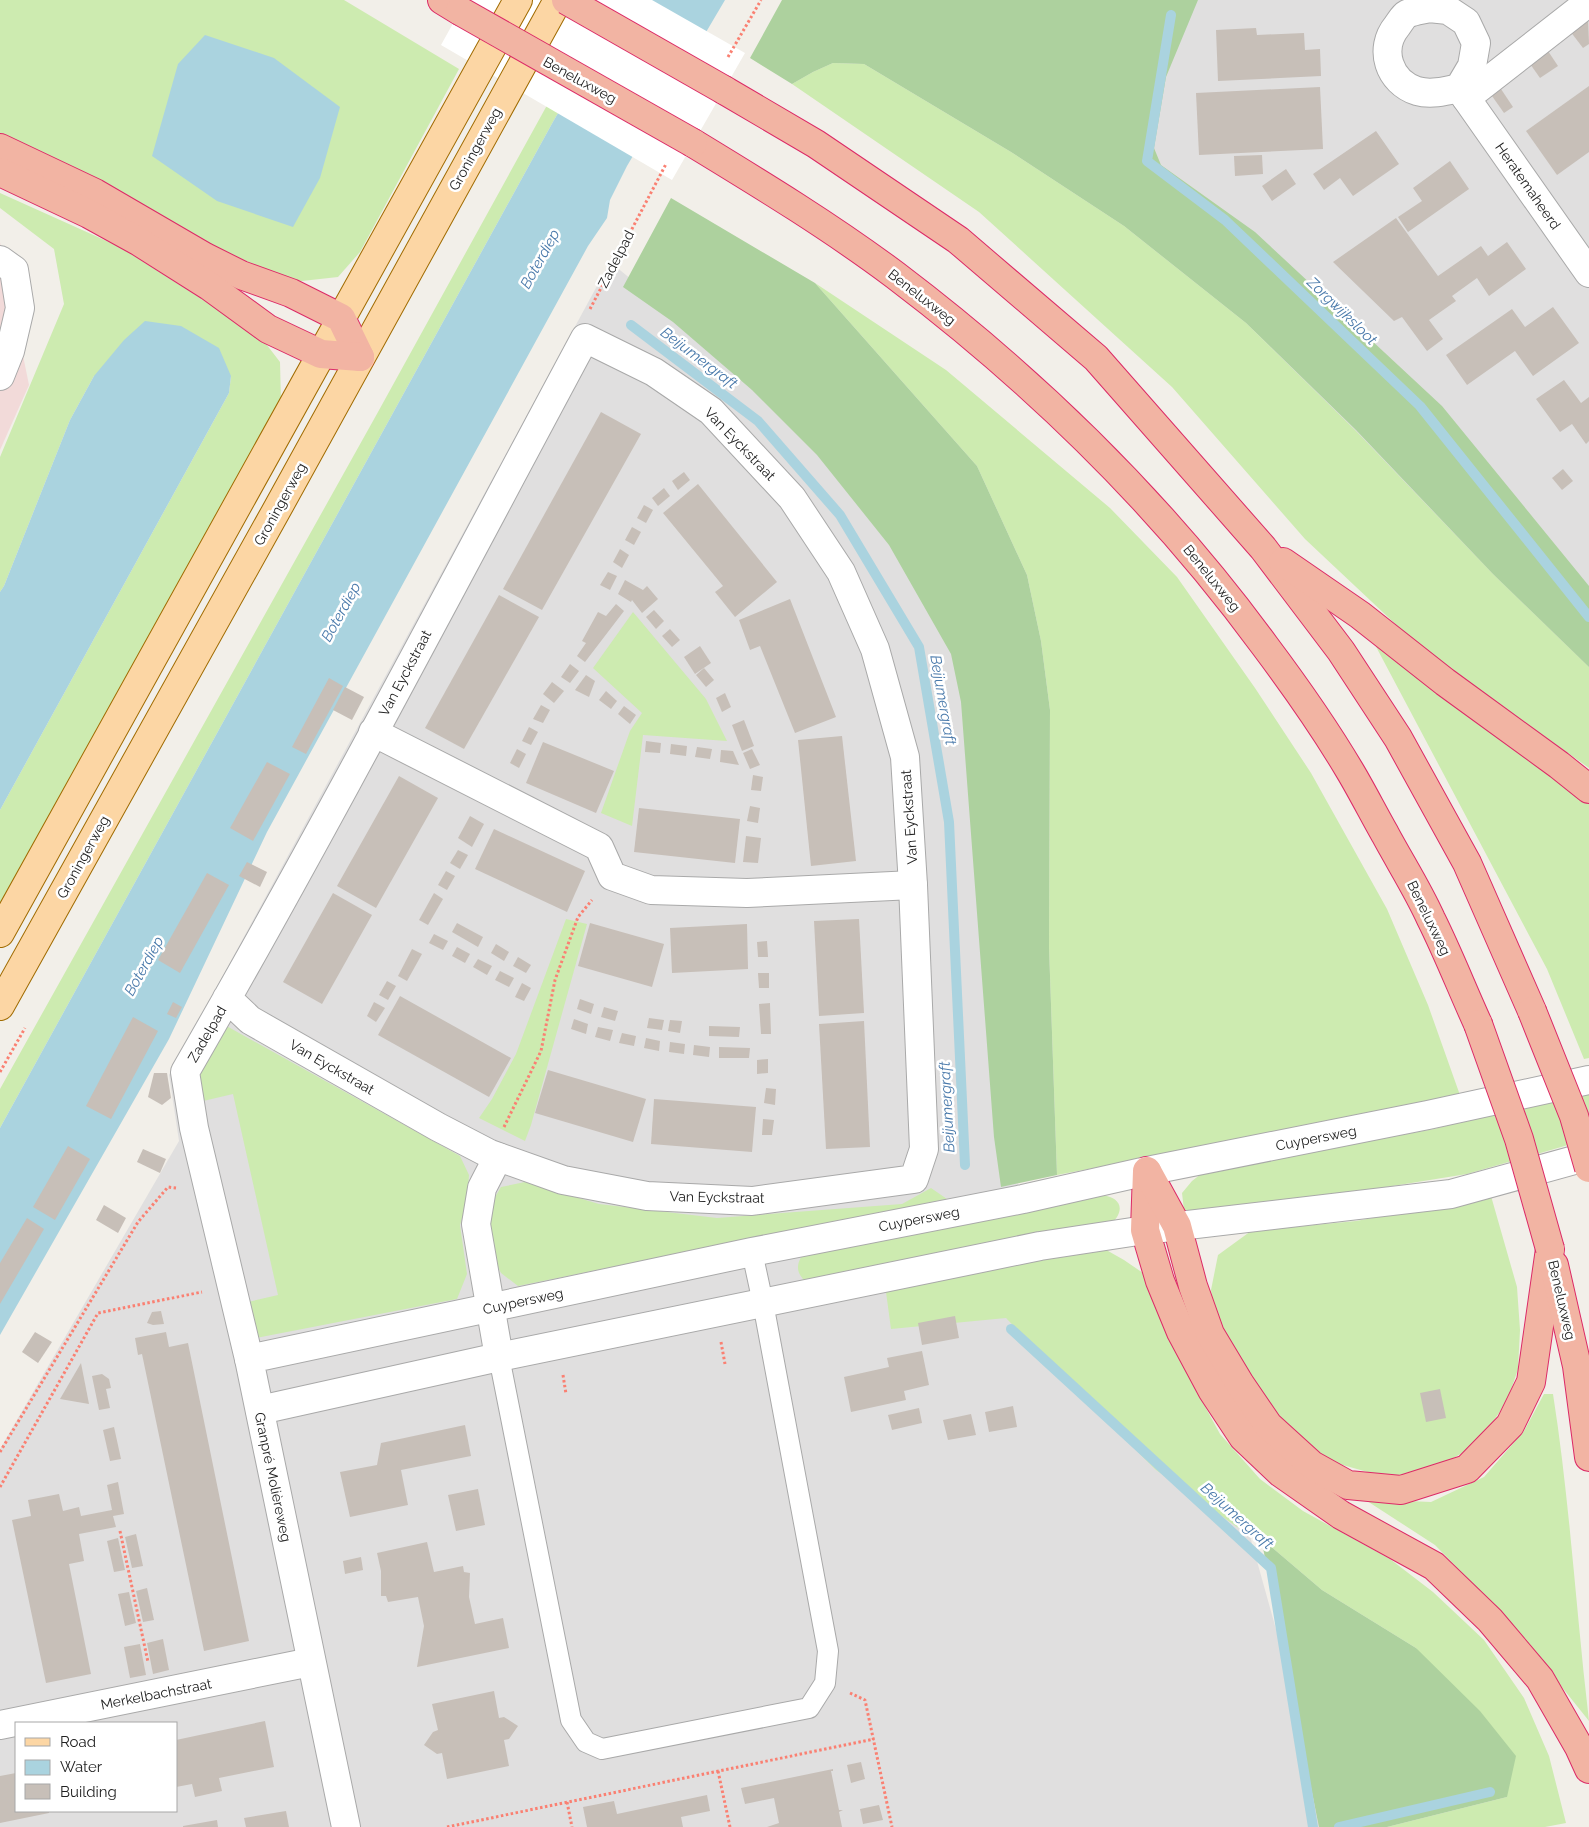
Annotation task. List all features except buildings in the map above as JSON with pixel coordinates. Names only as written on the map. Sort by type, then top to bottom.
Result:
[{"type":"highway","points":[[566,0],[816,144],[958,240],[1096,358],[1263,548],[1341,651],[1398,738],[1467,863],[1532,1010],[1574,1116],[1589,1168]]},
{"type":"highway","name":"Beneluxweg","points":[[451,5],[693,143],[792,203],[841,236],[939,310],[1075,428],[1119,471],[1206,568],[1309,708],[1349,769],[1430,916],[1478,1024],[1519,1139],[1550,1249],[1578,1366],[1589,1457]]},
{"type":"highway","points":[[0,148],[95,193],[241,275],[291,293],[342,318],[360,357],[321,354],[268,328],[209,286],[138,241],[89,214],[0,172]]},
{"type":"highway","points":[[1263,548],[1360,615],[1445,682],[1589,789]]},
{"type":"highway","points":[[1147,1171],[1177,1226],[1193,1286],[1210,1334],[1268,1424],[1312,1465],[1348,1485],[1401,1490],[1467,1469],[1510,1424],[1531,1382],[1550,1249]]},
{"type":"highway","points":[[1147,1171],[1145,1230],[1160,1281],[1181,1332],[1212,1390],[1243,1437],[1281,1473],[1341,1515],[1434,1566],[1490,1620],[1540,1680],[1579,1747],[1589,1769]]},
{"type":"main road","points":[[0,933],[518,0]]},
{"type":"main road","name":"Groningerweg","points":[[0,1006],[266,530],[558,0]]},
{"type":"street","name":"Heratemaheerd","points":[[1589,2],[1463,93],[1589,273]]},
{"type":"street","points":[[0,376],[10,351],[20,308],[7,265]]},
{"type":"street","name":"Van Eyckstraat","points":[[585,338],[654,372],[712,411],[792,498],[841,572],[874,649],[905,757],[913,885],[924,1149],[914,1179],[752,1201],[647,1196],[563,1180],[494,1156],[438,1127],[250,1020],[227,998],[373,732],[585,338]]},
{"type":"street","name":"Van Eyckstraat","points":[[373,732],[599,847],[612,876],[651,890],[747,893],[913,885]]},
{"type":"street","name":"Zadelpad","points":[[194,1128],[184,1072],[227,998]]},
{"type":"street","name":"Cuypersweg","points":[[249,1359],[752,1252],[1023,1199],[1147,1171],[1428,1115],[1589,1080]]},
{"type":"street","name":"Granpré Molièreweg","points":[[194,1128],[249,1359],[346,1827]]},
{"type":"street","points":[[494,1156],[482,1188],[476,1224],[500,1357]]},
{"type":"street","points":[[260,1410],[500,1357],[1040,1246],[1145,1230],[1451,1194],[1589,1156]]},
{"type":"street","name":"Merkelbachstraat","points":[[0,1725],[311,1662]]},
{"type":"lane","points":[[500,1357],[571,1720],[586,1742],[602,1748],[809,1708],[825,1683],[828,1651],[752,1252]]},
{"type":"path","points":[[736,44],[761,0]]},
{"type":"path","name":"Zadelpad","points":[[585,338],[585,320],[656,181]]},
{"type":"path","points":[[494,1156],[541,1051],[555,980],[578,917],[612,876]]},
{"type":"path","points":[[0,1452],[138,1222],[168,1187],[210,1191]]},
{"type":"path","points":[[0,1487],[98,1313],[232,1286]]},
{"type":"path","points":[[720,1338],[725,1364]]},
{"type":"path","points":[[120,1531],[154,1694]]},
{"type":"path","points":[[825,1683],[865,1700],[892,1827]]},
{"type":"path","points":[[446,1827],[874,1740]]},
{"type":"path","points":[[718,1771],[730,1827]]},
{"type":"path","points":[[567,1802],[572,1827]]},
{"type":"shaded area","points":[[1196,0],[1589,0],[1589,675],[1199,273],[1128,88]]},
{"type":"shaded area","points":[[0,242],[29,385],[0,450]]},
{"type":"shaded area","points":[[610,262],[852,459],[964,668],[1010,1172],[1250,1536],[1331,1827],[0,1827],[0,1449],[179,1141],[169,1075]]},
{"type":"green space","points":[[0,0],[344,0],[459,69],[360,252],[338,277],[293,282],[195,238],[0,139]]},
{"type":"green space","points":[[605,0],[624,0],[554,120],[0,1128],[0,1089],[378,412]]},
{"type":"green space","points":[[782,0],[1198,0],[1166,77],[1154,148],[1161,165],[1255,232],[1442,406],[1589,586],[1589,667],[1493,574],[1356,430],[1246,323],[1124,226],[1011,152],[864,64],[833,63],[792,84],[750,58]]},
{"type":"green space","points":[[833,63],[864,64],[1011,152],[1124,226],[1246,323],[1356,431],[1493,574],[1589,667],[1589,768],[1422,649],[1305,539],[1172,387],[979,212],[792,84]]},
{"type":"green space","points":[[0,193],[120,247],[260,336],[280,362],[281,402],[178,583],[97,734],[0,905],[0,810],[229,393],[231,376],[94,376],[70,420],[0,592],[0,457],[64,304],[54,249],[0,208]]},
{"type":"green space","points":[[671,198],[815,283],[977,466],[1027,575],[1041,641],[1050,710],[1049,947],[1057,1175],[1001,1187],[994,1137],[961,702],[951,654],[889,545],[817,455],[752,390],[673,322],[623,287]]},
{"type":"green space","points":[[815,283],[946,370],[1110,508],[1177,577],[1255,688],[1311,773],[1387,909],[1428,1005],[1461,1098],[1057,1175],[1049,947],[1050,710],[1041,641],[1027,575],[977,466]]},
{"type":"green space","points":[[633,612],[706,699],[727,741],[643,735],[632,826],[601,813],[630,731],[642,713],[593,668]]},
{"type":"green space","points":[[1373,641],[1589,803],[1589,1058],[1584,1059],[1547,969]]},
{"type":"green space","points":[[566,919],[587,924],[525,1141],[479,1118],[492,1099],[516,1054]]},
{"type":"green space","points":[[223,1024],[460,1156],[469,1175],[467,1203],[460,1225],[467,1274],[457,1299],[256,1338],[248,1302],[278,1295],[233,1094],[199,1102],[191,1072]]},
{"type":"green space","points":[[1589,1088],[1589,1139],[1467,1174],[1287,1203],[1205,1214],[1184,1210],[1182,1193],[1192,1181],[1205,1171],[1434,1129]]},
{"type":"green space","points":[[525,1182],[599,1204],[717,1218],[902,1204],[931,1188],[947,1199],[518,1286],[501,1273],[492,1255],[489,1207],[501,1187]]},
{"type":"green space","points":[[1102,1195],[1113,1198],[1119,1204],[1119,1212],[1113,1222],[1032,1233],[805,1281],[798,1270],[801,1257],[1042,1205]]},
{"type":"green space","points":[[1491,1196],[1517,1287],[1520,1330],[1518,1369],[1507,1402],[1476,1445],[1426,1474],[1389,1478],[1325,1460],[1271,1415],[1215,1321],[1211,1290],[1218,1255],[1251,1231],[1356,1221]]},
{"type":"green space","points":[[1101,1247],[1143,1273],[1183,1366],[1220,1434],[1260,1479],[1303,1511],[1390,1559],[1433,1592],[1484,1640],[1524,1698],[1549,1756],[1566,1823],[1545,1827],[1387,1827],[1507,1797],[1416,1648],[1322,1590],[1261,1538],[1237,1527],[1156,1470],[1065,1380],[1006,1318],[891,1329],[886,1292]]},
{"type":"green space","points":[[1544,1394],[1553,1394],[1559,1435],[1589,1721],[1509,1621],[1435,1545],[1364,1499],[1431,1502],[1484,1477],[1524,1431]]},
{"type":"green space","points":[[1261,1538],[1322,1590],[1416,1648],[1480,1711],[1516,1756],[1507,1797],[1387,1827],[1319,1827]]},
{"type":"water","name":"Boterdiep","points":[[624,0],[725,0],[627,166],[610,200],[607,218],[588,246],[267,832],[169,1039],[0,1335],[0,1128],[554,120]]},
{"type":"water","points":[[205,35],[274,58],[340,107],[320,178],[293,227],[217,201],[152,156],[178,64]]},
{"type":"water","points":[[145,321],[181,326],[219,348],[231,376],[229,393],[0,810],[0,592],[70,420],[94,376],[124,340]]},
{"type":"pier","points":[[466,0],[652,0],[745,53],[672,180],[441,45]]},
{"type":"waterway","name":"Zorgwijksloot","points":[[1171,15],[1147,161],[1225,220],[1420,406],[1589,617]]},
{"type":"waterway","name":"Beijumergraft","points":[[631,325],[758,421],[840,515],[919,647],[949,822],[965,1165]]},
{"type":"waterway","name":"Beijumergraft","points":[[1011,1329],[1271,1568],[1313,1827]]},
{"type":"waterway","name":"Beijumergraft","points":[[1339,1827],[1490,1792]]}]
